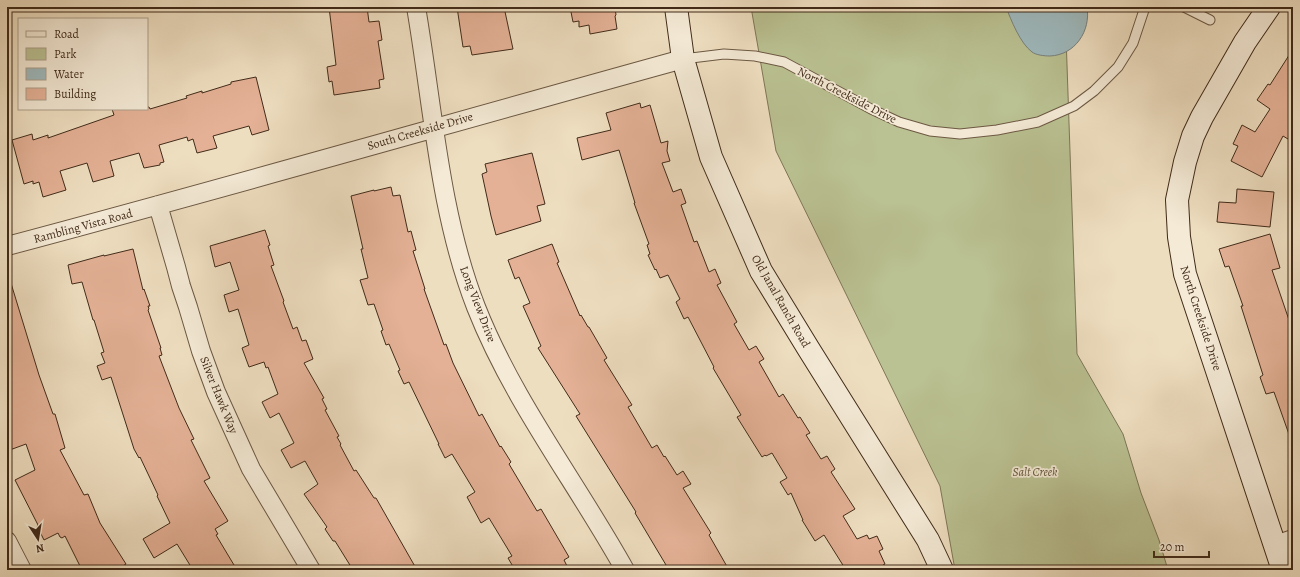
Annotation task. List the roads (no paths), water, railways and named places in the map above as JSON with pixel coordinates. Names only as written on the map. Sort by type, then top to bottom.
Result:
[{"type":"street","name":"Long View Drive","points":[[416,7],[433,128],[446,196],[464,272],[488,336],[525,406],[625,570]]},
{"type":"street","name":"Old Janal Ranch Road","points":[[676,7],[683,59],[711,157],[761,271],[928,540],[942,570]]},
{"type":"street","name":"North Creekside Drive","points":[[1269,7],[1245,42],[1202,117],[1193,136],[1185,162],[1177,200],[1179,237],[1186,274],[1219,372],[1232,420],[1284,542],[1283,570]]},
{"type":"street","name":"South Creekside Drive","points":[[158,206],[683,59]]},
{"type":"street","name":"Rambling Vista Road","points":[[7,246],[158,206]]},
{"type":"street","name":"Silver Hawk Way","points":[[158,206],[201,351],[216,392],[251,469],[311,570]]},
{"type":"street","points":[[7,541],[22,570]]},
{"type":"lane","name":"North Creekside Drive","points":[[683,59],[724,54],[755,56],[784,62],[899,122],[930,131],[960,134],[997,130],[1038,122],[1074,106],[1094,91],[1118,67],[1133,44],[1145,7]]},
{"type":"lane","points":[[1184,7],[1210,20]]},
{"type":"water","points":[[1006,7],[1087,7],[1088,16],[1084,33],[1074,46],[1059,55],[1040,55],[1032,52],[1024,43],[1016,31]]},
{"type":"park label","name":"Salt Creek","points":[[1035,472]]}]
